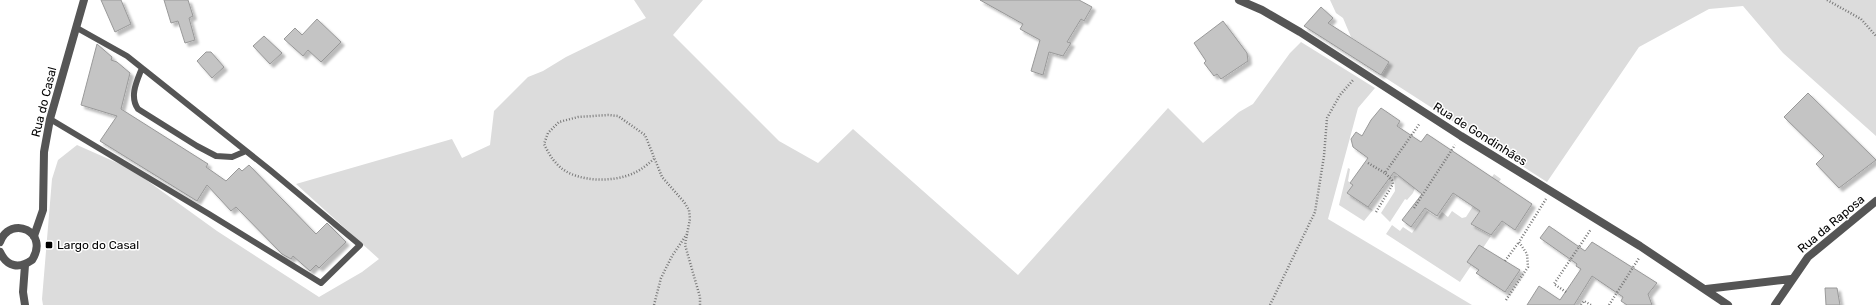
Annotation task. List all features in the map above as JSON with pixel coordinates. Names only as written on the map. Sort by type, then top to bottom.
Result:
[{"type":"street","name":"Rua do Casal","points":[[34,236],[43,210],[44,152],[50,119],[84,0]]},
{"type":"street","name":"Rua de Gondinhães","points":[[1239,0],[1262,10],[1287,24],[1461,136],[1645,249],[1728,305]]},
{"type":"street","name":"Rua da Raposa","points":[[1775,305],[1791,279],[1808,257],[1876,201]]},
{"type":"street","points":[[0,252],[8,263],[15,266],[25,265],[32,260],[37,253],[37,242],[34,236],[26,229],[12,228],[1,239]]},
{"type":"street","points":[[25,265],[23,292],[25,305]]},
{"type":"street","points":[[1706,289],[1791,279]]},
{"type":"lane","points":[[50,119],[321,283],[360,245],[127,56],[77,28]]},
{"type":"lane","points":[[142,68],[134,91],[135,104],[138,109],[197,146],[216,156],[232,157],[246,151]]},
{"type":"path","points":[[1827,0],[1861,19],[1876,36]]},
{"type":"path","points":[[1270,305],[1315,212],[1324,156],[1327,118],[1340,95],[1361,72]]},
{"type":"path","points":[[1385,173],[1426,114]]},
{"type":"path","points":[[654,159],[634,173],[621,178],[592,179],[560,168],[544,144],[548,133],[559,122],[578,116],[608,115],[623,118],[646,135],[662,177],[678,194],[689,210],[690,219],[685,245],[700,297],[700,305]]},
{"type":"path","points":[[1414,208],[1461,136]]},
{"type":"path","points":[[1368,163],[1385,173],[1392,180],[1393,184],[1376,212]]},
{"type":"path","points":[[1505,261],[1551,192]]},
{"type":"path","points":[[1566,292],[1554,284],[1597,220]]},
{"type":"path","points":[[654,305],[661,278],[672,256],[687,234]]},
{"type":"path","points":[[1506,300],[1528,267],[1527,254],[1518,242]]},
{"type":"path","points":[[1609,305],[1645,249]]},
{"type":"path","points":[[1582,305],[1584,301],[1591,305]]},
{"type":"shaded area","points":[[634,0],[703,0],[673,35],[779,141],[818,163],[853,129],[1018,275],[1168,108],[1203,143],[1239,112],[1253,104],[1290,53],[1301,42],[1375,88],[1358,108],[1328,219],[1472,305],[43,305],[42,299],[52,179],[58,160],[77,145],[131,169],[217,231],[319,297],[362,272],[379,259],[296,184],[452,139],[462,158],[490,145],[494,111],[528,77],[543,71],[566,57],[646,18]]},
{"type":"shaded area","points":[[1330,0],[1876,0],[1876,136],[1783,53],[1743,6],[1709,9],[1639,47],[1547,182],[1381,75],[1389,62],[1351,37],[1343,18],[1336,13]]},
{"type":"shaded area","points":[[1348,168],[1350,169],[1348,181],[1353,185],[1347,193],[1373,210],[1364,221],[1339,205]]},
{"type":"shaded area","points":[[1494,174],[1501,179],[1472,222],[1472,225],[1491,236],[1460,282],[1386,234],[1392,225],[1400,231],[1403,227],[1412,233],[1427,211],[1438,218],[1442,212],[1448,217],[1452,211],[1462,218],[1466,217]]},
{"type":"shaded area","points":[[1394,176],[1400,176],[1415,188],[1407,200],[1405,199],[1390,222],[1381,213],[1395,191]]},
{"type":"building","points":[[101,0],[121,0],[131,24],[115,32]]},
{"type":"building","points":[[164,0],[188,0],[193,16],[189,18],[195,40],[185,43],[178,21],[171,23]]},
{"type":"building","points":[[980,0],[1079,0],[1092,7],[1084,21],[1081,19],[1067,42],[1071,43],[1063,56],[1049,52],[1043,75],[1031,71],[1040,40],[1020,29],[1023,24]]},
{"type":"building","points":[[1321,7],[1333,18],[1328,23],[1389,62],[1381,75],[1304,26]]},
{"type":"building","points":[[317,19],[341,42],[321,62],[308,50],[303,56],[284,39],[295,28],[302,35]]},
{"type":"building","points":[[1223,21],[1247,53],[1248,61],[1221,79],[1217,74],[1214,76],[1204,63],[1206,61],[1194,43]]},
{"type":"building","points":[[264,36],[282,53],[270,64],[253,46]]},
{"type":"building","points":[[97,44],[112,57],[111,60],[117,62],[130,73],[121,109],[208,164],[206,167],[226,181],[239,168],[242,171],[249,165],[316,234],[327,223],[346,242],[319,268],[316,265],[310,271],[293,256],[291,259],[282,254],[236,207],[231,211],[207,185],[197,201],[100,141],[117,116],[81,105]]},
{"type":"building","points":[[206,52],[211,52],[224,67],[212,78],[197,61]]},
{"type":"building","points":[[1808,93],[1876,160],[1839,188],[1816,164],[1824,156],[1784,117]]},
{"type":"building","points":[[1381,108],[1400,121],[1397,126],[1421,142],[1427,134],[1532,204],[1515,230],[1502,221],[1491,235],[1471,224],[1480,211],[1453,193],[1437,216],[1425,208],[1411,227],[1402,220],[1422,194],[1394,172],[1368,207],[1347,193],[1353,185],[1350,183],[1368,158],[1353,147],[1351,139],[1356,132],[1362,136],[1371,120]]},
{"type":"building","points":[[1549,226],[1585,251],[1592,242],[1657,283],[1648,294],[1652,305],[1627,305],[1621,301],[1623,297],[1592,276],[1574,305],[1527,305],[1539,286],[1560,300],[1581,269],[1576,266],[1577,264],[1540,238]]},
{"type":"building","points":[[1479,245],[1520,270],[1505,292],[1476,273],[1479,270],[1467,262]]},
{"type":"building","points":[[1825,288],[1837,288],[1840,305],[1826,305]]},
{"type":"place","name":"Largo do Casal","points":[[49,245]]}]
